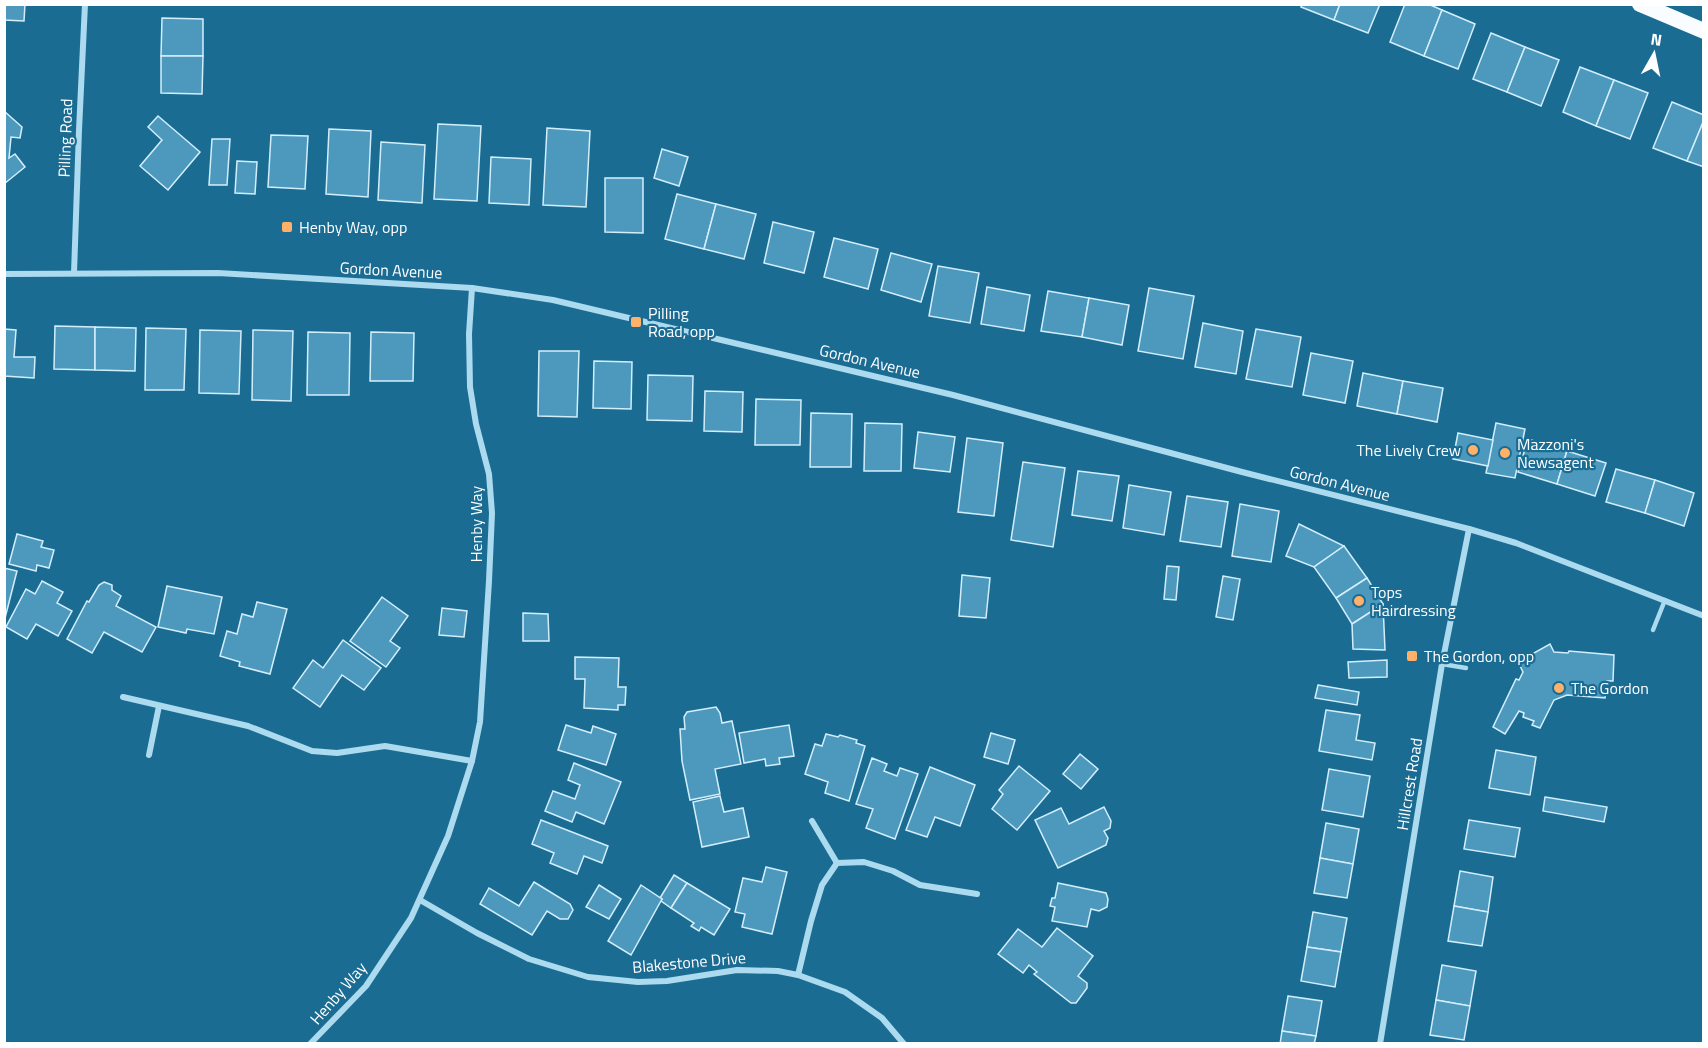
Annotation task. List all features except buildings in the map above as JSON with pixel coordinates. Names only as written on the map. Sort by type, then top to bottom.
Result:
[{"type":"highway","points":[[1640,4],[1704,30]]},
{"type":"street","name":"Pilling Road","points":[[74,273],[85,4]]},
{"type":"street","name":"Gordon Avenue","points":[[4,274],[218,273],[472,288],[553,300],[941,392],[1469,529],[1516,543],[1704,616]]},
{"type":"street","name":"Henby Way","points":[[310,1044],[366,986],[411,918],[448,836],[472,761],[480,722],[492,513],[489,474],[476,424],[470,387],[469,334],[472,288]]},
{"type":"street","name":"Hillcrest Road","points":[[1380,1044],[1442,664],[1469,529]]},
{"type":"street","points":[[123,697],[248,726],[312,751],[337,753],[385,746],[472,761]]},
{"type":"street","points":[[149,755],[159,706]]},
{"type":"street","points":[[812,821],[837,863]]},
{"type":"street","points":[[837,863],[864,862],[893,871],[920,885],[977,894]]},
{"type":"street","points":[[798,975],[822,885],[837,863]]},
{"type":"street","name":"Blakestone Drive","points":[[420,900],[477,933],[529,959],[588,977],[638,982],[667,981],[737,970],[778,971],[798,975],[845,992],[882,1018],[904,1044]]},
{"type":"lane","points":[[1653,630],[1665,600]]},
{"type":"lane","points":[[1442,664],[1466,668]]},
{"type":"place","name":"Henby Way, opp","points":[[287,227]]},
{"type":"place","name":"Pilling Road, opp","points":[[636,322]]},
{"type":"place","name":"The Lively Crew","points":[[1473,450]]},
{"type":"place","name":"Mazzoni's Newsagent","points":[[1505,453]]},
{"type":"place","name":"Tops Hairdressing","points":[[1359,601]]},
{"type":"place","name":"The Gordon, opp","points":[[1412,656]]},
{"type":"place","name":"The Gordon","points":[[1559,688]]}]
